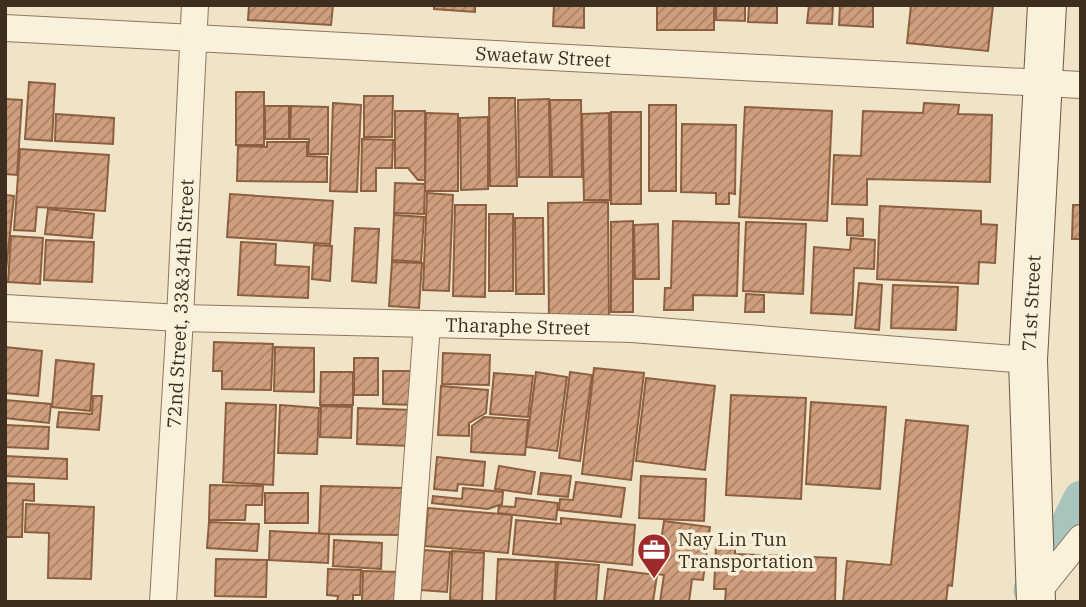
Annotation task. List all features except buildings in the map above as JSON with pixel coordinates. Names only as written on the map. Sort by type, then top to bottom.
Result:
[{"type":"main road","name":"71st Street","points":[[1036,595],[1028,360],[1047,5]]},
{"type":"street","name":"72nd Street, 33&34th Street","points":[[163,602],[195,5]]},
{"type":"street","name":"Swaetaw Street","points":[[5,28],[1081,85]]},
{"type":"street","name":"Tharaphe Street","points":[[5,308],[180,318],[632,329],[1028,360]]},
{"type":"street","points":[[407,602],[427,324]]},
{"type":"street","points":[[1036,595],[1081,538]]},
{"type":"waterway","points":[[1031,590],[1081,498]]},
{"type":"place","name":"Nay Lin Tun Transportation","points":[[654,580]]}]
